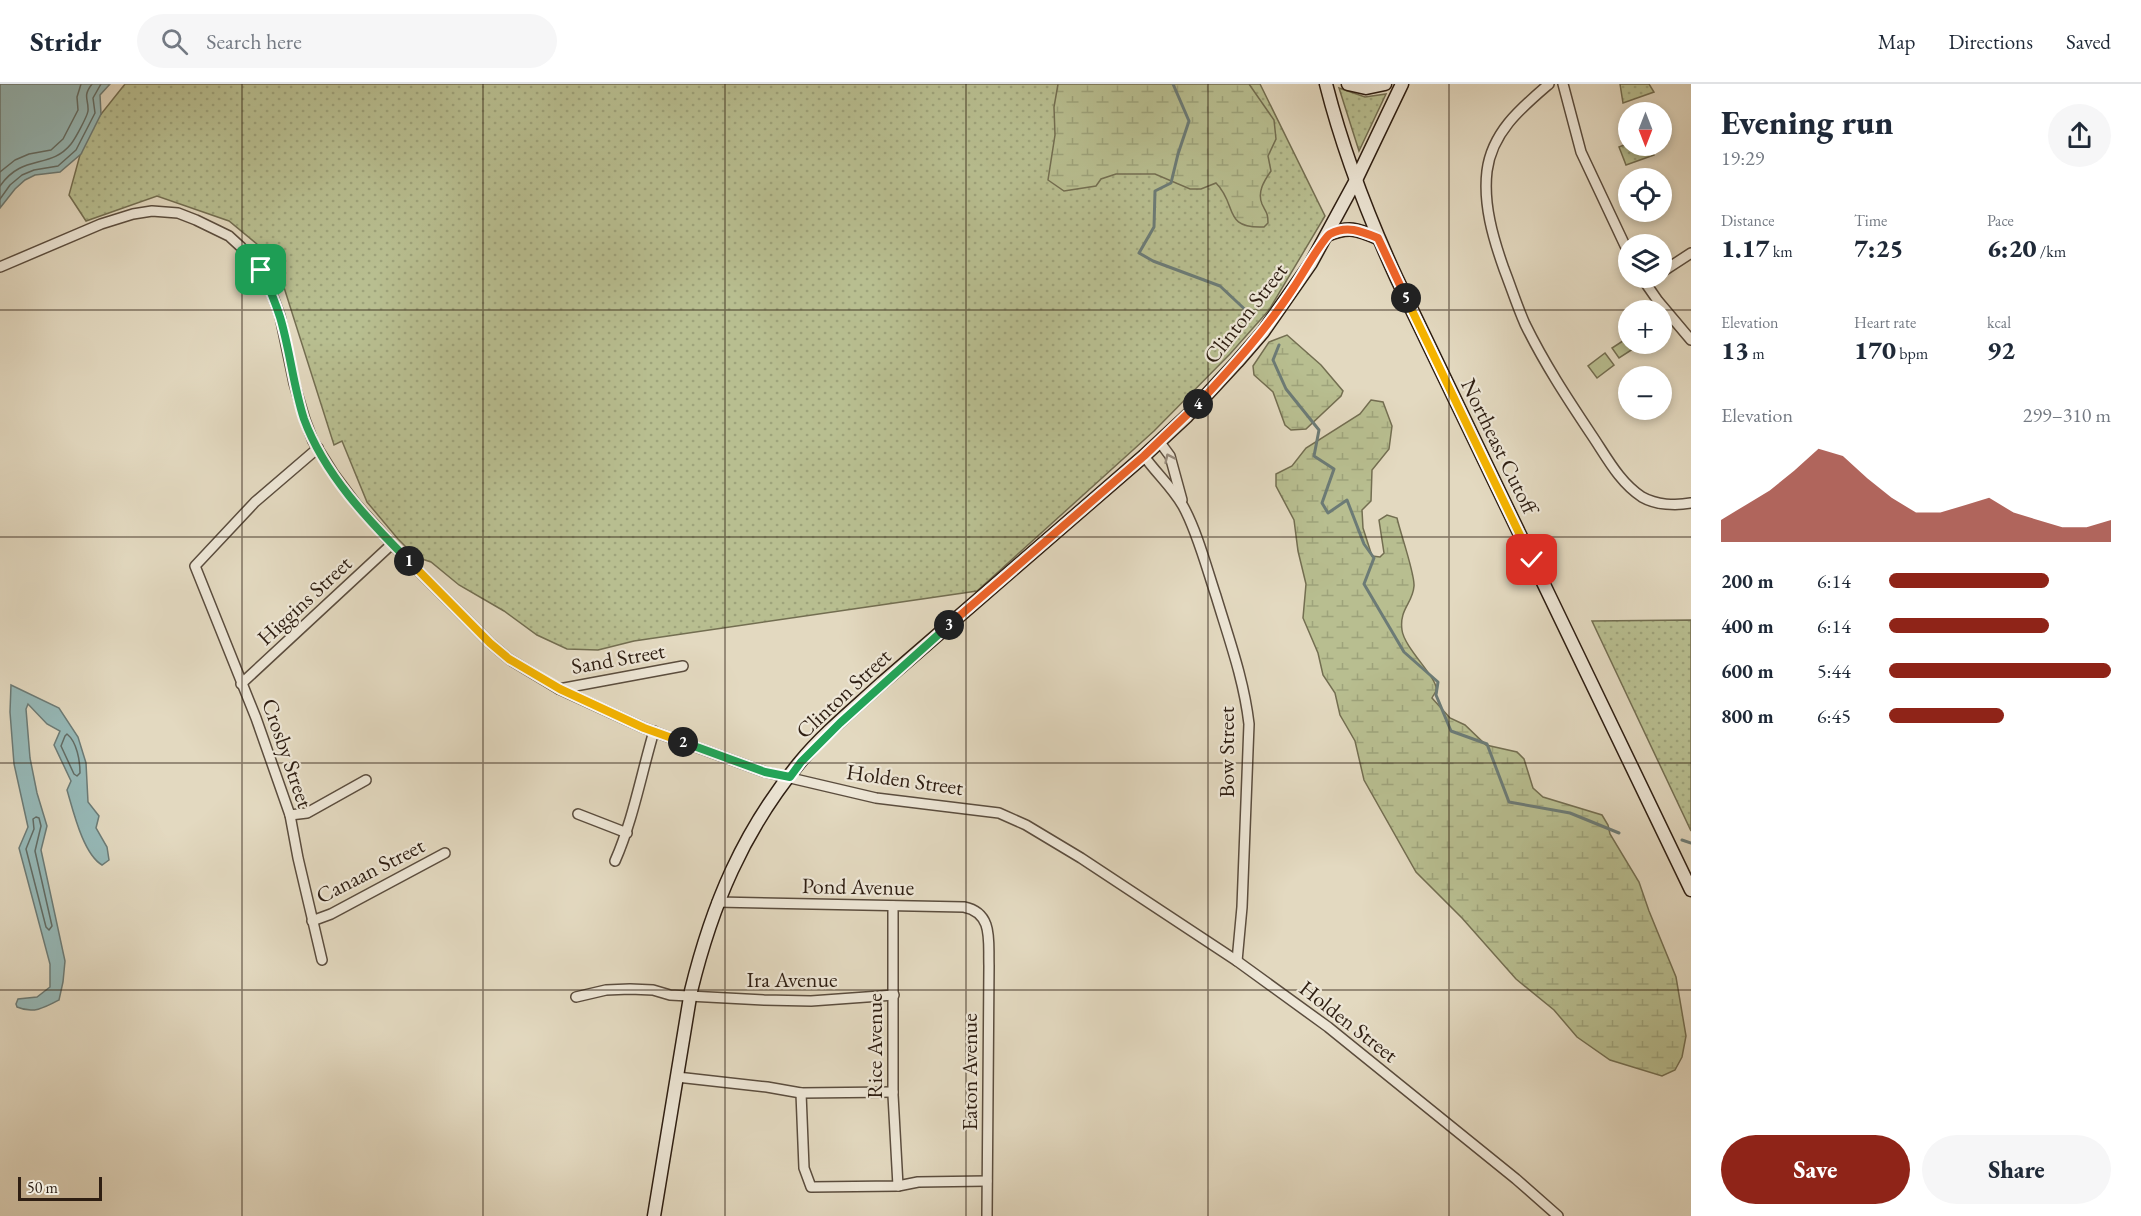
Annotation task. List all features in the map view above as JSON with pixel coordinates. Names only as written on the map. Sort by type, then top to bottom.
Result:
[{"type":"main road","name":"Northeast Cutoff","points":[[1326,84],[1338,130],[1378,238],[1691,890]]},
{"type":"main road","points":[[1348,84],[1366,88],[1385,84]]},
{"type":"main road","name":"Clinton Street","points":[[654,1216],[690,995],[700,954],[717,903],[758,821],[801,762],[882,683],[1087,503],[1144,456],[1187,416],[1263,332],[1311,263],[1327,235],[1402,84]]},
{"type":"main road","points":[[1327,235],[1340,229],[1351,228],[1378,238]]},
{"type":"street","points":[[1549,84],[1507,123],[1497,139],[1491,156],[1487,170],[1488,206],[1491,228],[1500,255],[1525,323],[1542,357],[1617,474],[1645,498],[1668,504],[1691,503]]},
{"type":"street","points":[[1563,84],[1581,152],[1619,234]]},
{"type":"street","name":"Holden Street","points":[[0,267],[101,224],[133,214],[160,211],[178,213],[229,237],[242,247],[261,270],[272,294],[280,316],[300,405],[318,448],[342,486],[393,544],[496,649],[509,659],[560,689],[654,731],[765,772],[876,798],[999,813],[1026,825],[1081,858],[1237,961],[1328,1027],[1516,1179],[1558,1216]]},
{"type":"street","points":[[1672,266],[1691,253]]},
{"type":"street","points":[[1650,288],[1691,340]]},
{"type":"street","name":"Bow Street","points":[[1159,441],[1170,456],[1187,517]]},
{"type":"street","name":"Crosby Street","points":[[318,448],[255,502],[195,566],[256,718],[290,815],[297,858],[322,960]]},
{"type":"street","name":"Bow Street","points":[[1144,456],[1175,494],[1187,517],[1206,564],[1241,675],[1249,724],[1237,961]]},
{"type":"street","name":"Higgins Street","points":[[241,684],[393,544]]},
{"type":"street","name":"Sand Street","points":[[560,689],[683,666]]},
{"type":"street","points":[[615,861],[627,833],[636,791],[654,731]]},
{"type":"street","points":[[290,815],[307,813],[366,780]]},
{"type":"street","points":[[578,814],[627,833]]},
{"type":"street","name":"Canaan Street","points":[[312,921],[332,914],[445,853]]},
{"type":"street","name":"Pond Avenue","points":[[717,903],[972,909],[981,914],[988,928]]},
{"type":"street","name":"Rice Avenue","points":[[893,906],[893,1092],[898,1186]]},
{"type":"street","name":"Eaton Avenue","points":[[987,1216],[988,928]]},
{"type":"street","name":"Ira Avenue","points":[[576,997],[606,990],[630,989],[690,995],[811,1001],[894,995]]},
{"type":"street","points":[[677,1077],[801,1093],[893,1092]]},
{"type":"street","points":[[801,1093],[804,1168],[811,1186],[898,1186],[918,1182],[987,1181]]},
{"type":"green space","points":[[125,84],[1260,84],[1325,216],[1269,310],[1230,354],[1154,431],[977,591],[634,641],[598,650],[567,649],[537,635],[504,611],[459,585],[431,562],[416,557],[367,502],[342,441],[334,445],[275,259],[229,221],[157,196],[86,221],[69,195],[86,133]]},
{"type":"green space","points":[[1058,84],[1249,84],[1274,120],[1276,139],[1268,156],[1271,171],[1260,195],[1268,223],[1264,227],[1251,227],[1236,220],[1223,191],[1216,183],[1201,189],[1190,189],[1155,174],[1116,174],[1101,179],[1096,186],[1064,191],[1048,180],[1055,135],[1054,107]]},
{"type":"green space","points":[[1620,84],[1649,84],[1654,92],[1626,102],[1623,102]]},
{"type":"green space","points":[[1339,88],[1365,97],[1386,94],[1359,151]]},
{"type":"green space","points":[[1622,156],[1651,156],[1626,165]]},
{"type":"green space","points":[[1287,335],[1321,365],[1343,391],[1341,396],[1306,429],[1291,430],[1285,425],[1273,392],[1254,375],[1253,366],[1269,342]]},
{"type":"green space","points":[[1618,344],[1618,354],[1625,354],[1619,358],[1612,348]]},
{"type":"green space","points":[[1605,353],[1614,365],[1597,378],[1588,366]]},
{"type":"green space","points":[[1371,400],[1383,402],[1392,426],[1389,449],[1372,470],[1371,501],[1362,510],[1363,528],[1372,556],[1380,557],[1384,553],[1379,520],[1387,515],[1397,518],[1414,580],[1413,592],[1402,617],[1404,637],[1435,685],[1436,691],[1432,698],[1450,718],[1465,725],[1486,745],[1517,752],[1524,759],[1533,788],[1543,797],[1602,815],[1608,825],[1610,834],[1639,882],[1676,977],[1686,1036],[1682,1057],[1675,1070],[1662,1076],[1610,1060],[1577,1037],[1554,1010],[1516,979],[1462,918],[1416,872],[1364,780],[1355,741],[1340,715],[1335,693],[1323,675],[1318,653],[1303,618],[1306,584],[1294,520],[1276,486],[1276,474],[1292,466],[1306,448],[1360,414]]},
{"type":"green space","points":[[1691,620],[1691,831],[1592,621]]},
{"type":"water","points":[[0,84],[110,84],[100,95],[101,114],[81,154],[60,172],[35,175],[25,180],[0,208]]},
{"type":"water","points":[[11,685],[59,708],[78,737],[86,763],[88,802],[99,816],[96,828],[107,847],[109,860],[102,865],[95,859],[84,842],[67,790],[71,781],[54,745],[60,731],[47,724],[28,704],[26,709],[30,758],[47,826],[41,850],[65,961],[59,1000],[33,1010],[17,1007],[16,1004],[18,999],[37,997],[50,987],[50,964],[19,848],[28,827],[14,764],[10,712]]},
{"type":"waterway","points":[[1173,84],[1189,121],[1171,183],[1155,191],[1154,227],[1139,253],[1153,261],[1220,286],[1253,317]]},
{"type":"waterway","points":[[1279,345],[1273,360],[1286,389],[1319,430],[1314,456],[1334,469],[1322,503],[1328,513],[1347,500],[1364,544],[1374,558],[1364,584],[1404,652],[1438,682],[1436,695],[1451,731],[1487,744],[1509,802],[1570,813],[1619,833]]},
{"type":"waterway","points":[[1682,840],[1691,843]]},
{"type":"route","points":[[261,270],[280,316],[294,383],[305,420],[323,458],[342,486],[379,530],[490,643],[509,659],[560,689],[644,728],[765,772],[790,777],[801,762],[882,683],[1187,416],[1263,332],[1311,263],[1327,235],[1340,229],[1351,228],[1378,238],[1532,560]]}]
